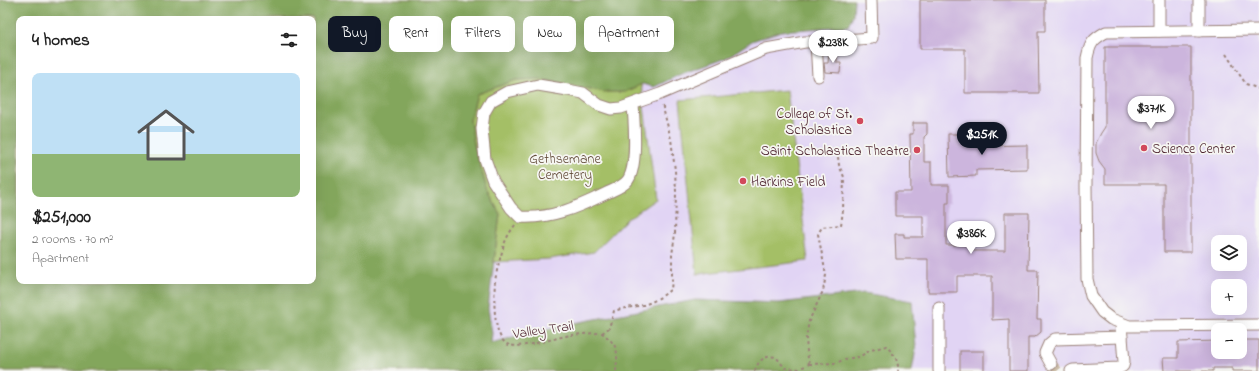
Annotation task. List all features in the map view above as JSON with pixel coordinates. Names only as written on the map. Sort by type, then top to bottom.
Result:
[{"type":"lane","points":[[633,104],[634,161],[628,180],[622,186],[594,200],[564,212],[540,217],[520,217],[511,208],[492,180],[484,159],[482,129],[484,113],[491,101],[508,92],[538,85],[583,94],[599,105],[611,109],[621,108],[660,94],[766,49],[805,42],[872,38],[871,0]]},
{"type":"lane","points":[[1159,0],[1159,31]]},
{"type":"lane","points":[[1199,0],[1199,30]]},
{"type":"lane","points":[[1259,30],[1106,32],[1096,38],[1089,46],[1087,58],[1086,184],[1087,279],[1091,296],[1102,312],[1111,319],[1129,326],[1259,325]]},
{"type":"lane","points":[[816,42],[818,76]]},
{"type":"lane","points":[[939,308],[939,371]]},
{"type":"lane","points":[[1071,371],[1119,368],[1123,366],[1121,324]]},
{"type":"lane","points":[[1051,364],[1045,353],[1049,344],[1055,339],[1122,337]]},
{"type":"path","points":[[1226,54],[1246,84],[1259,90]]},
{"type":"path","points":[[616,371],[616,348],[611,340],[602,333],[609,328],[614,312],[625,308],[643,305],[656,300],[671,288],[672,255],[675,234],[675,170],[671,139],[660,94]]},
{"type":"path","points":[[810,364],[806,338],[809,321],[823,291],[826,275],[818,234],[822,227],[841,225],[844,210],[844,176],[839,165],[838,157]]},
{"type":"path","name":"Valley Trail","points":[[520,217],[509,233],[502,251],[495,281],[495,313],[499,336],[509,345],[525,345],[570,335],[602,333]]},
{"type":"path","points":[[755,371],[757,364],[764,357],[776,357],[785,368],[799,369],[810,364],[836,363],[845,359],[860,357],[870,350],[886,346],[895,357],[898,365],[898,371]]},
{"type":"shaded area","name":"College of St. Scholastica","points":[[461,0],[1259,0],[1259,371],[459,371],[461,52],[515,52],[515,16],[461,16]]},
{"type":"green space","points":[[0,0],[854,0],[853,15],[848,26],[781,31],[752,41],[726,58],[681,74],[654,87],[642,84],[625,92],[605,92],[540,79],[516,80],[477,94],[470,120],[474,144],[487,190],[500,214],[488,308],[492,333],[491,343],[564,325],[695,300],[779,303],[864,293],[912,301],[916,348],[912,371],[0,371]]},
{"type":"green space","name":"Gethsemane Cemetery","points":[[540,79],[605,92],[625,92],[641,84],[656,199],[627,219],[594,252],[549,259],[494,262],[500,214],[487,190],[474,144],[470,120],[477,94],[516,80]]},
{"type":"green space","name":"Harkins Field","points":[[787,90],[808,261],[697,274],[680,100]]},
{"type":"building","points":[[920,0],[1045,0],[1045,31],[1038,31],[1039,93],[965,93],[965,49],[920,49]]},
{"type":"building","name":"Science Center","points":[[1105,47],[1191,47],[1191,252],[1164,252],[1164,184],[1105,184],[1105,169],[1099,161],[1096,153],[1096,143],[1105,127]]},
{"type":"building","points":[[829,52],[837,52],[837,63],[841,63],[840,73],[825,72],[824,63],[828,63]]},
{"type":"building","points":[[913,123],[927,123],[927,134],[924,137],[924,162],[931,162],[931,185],[949,185],[949,203],[946,203],[946,245],[971,245],[971,251],[1005,251],[1005,213],[1029,213],[1028,270],[1038,270],[1037,319],[1041,319],[1041,332],[1035,337],[1028,337],[1028,371],[1009,371],[1009,319],[992,320],[992,276],[957,276],[957,292],[928,292],[928,259],[896,259],[895,234],[904,234],[904,237],[923,237],[923,216],[895,216],[895,192],[911,192],[910,134],[913,134]]},
{"type":"building","points":[[948,134],[977,134],[977,146],[1027,145],[1027,169],[976,170],[976,176],[949,177]]},
{"type":"building","points":[[1247,340],[1259,340],[1259,371],[1232,371],[1232,368],[1213,368],[1213,371],[1164,371],[1163,358],[1178,358],[1178,342],[1211,341],[1211,359],[1247,359]]},
{"type":"building","points":[[960,351],[984,351],[984,371],[960,371]]},
{"type":"tunnel","points":[[1051,364],[1057,371]]},
{"type":"place","name":"College of St. Scholastica","points":[[860,121]]},
{"type":"place","name":"Science Center","points":[[1144,148]]},
{"type":"place","name":"Saint Scholastica Theatre","points":[[917,150]]},
{"type":"place","name":"Harkins Field","points":[[743,181]]}]
